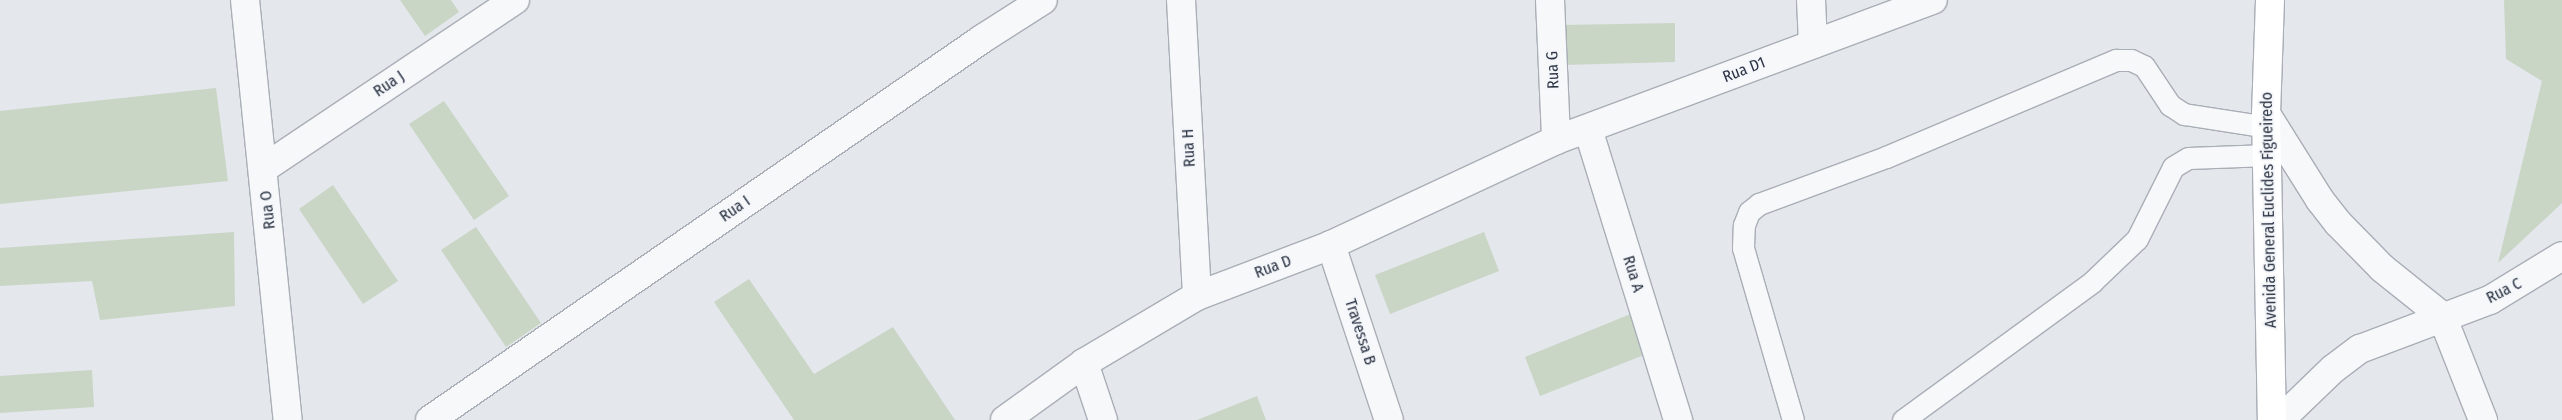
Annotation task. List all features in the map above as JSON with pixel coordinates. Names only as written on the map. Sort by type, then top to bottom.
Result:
[{"type":"main road","name":"Avenida General Euclides Figueiredo","points":[[2270,0],[2267,120],[2272,420]]},
{"type":"street","name":"Rua O","points":[[245,0],[264,168],[288,420]]},
{"type":"street","name":"Rua J","points":[[264,168],[515,0]]},
{"type":"street","name":"Rua I","points":[[430,420],[982,39],[1043,0]]},
{"type":"street","name":"Rua H","points":[[1181,0],[1197,296]]},
{"type":"street","name":"Rua G","points":[[1550,0],[1556,140]]},
{"type":"street","points":[[1811,0],[1813,44]]},
{"type":"street","name":"Rua D1","points":[[1556,140],[1933,0]]},
{"type":"street","points":[[2267,120],[2320,200],[2338,223],[2382,268],[2442,316],[2483,420]]},
{"type":"street","name":"Rua A","points":[[1588,129],[1678,420]]},
{"type":"street","name":"Rua D","points":[[1005,420],[1084,363],[1197,296],[1331,245],[1556,140]]},
{"type":"street","name":"Travessa B","points":[[1331,245],[1389,420]]},
{"type":"street","name":"Rua C","points":[[2280,420],[2348,356],[2372,342],[2498,296],[2562,256]]},
{"type":"street","points":[[1084,363],[1103,420]]},
{"type":"lane","points":[[1793,420],[1743,248],[1744,225],[1749,212],[1759,204],[1886,157],[2116,60],[2131,60],[2144,66],[2170,105],[2184,114],[2267,120]]},
{"type":"lane","points":[[1903,420],[2092,282],[2137,239],[2173,167],[2188,158],[2268,155]]},
{"type":"green space","points":[[400,0],[451,0],[459,12],[425,36]]},
{"type":"green space","points":[[2504,0],[2562,0],[2562,203],[2498,263],[2542,81],[2506,59]]},
{"type":"green space","points":[[1675,23],[1675,62],[1563,65],[1562,25]]},
{"type":"green space","points":[[216,88],[228,181],[0,204],[0,111]]},
{"type":"green space","points":[[444,101],[509,196],[474,220],[409,124]]},
{"type":"green space","points":[[333,185],[398,281],[363,304],[299,209]]},
{"type":"green space","points":[[476,227],[541,323],[506,347],[441,250]]},
{"type":"green space","points":[[234,232],[235,306],[100,320],[92,281],[0,286],[0,248]]},
{"type":"green space","points":[[1484,232],[1499,271],[1390,314],[1375,275]]},
{"type":"green space","points":[[749,279],[814,374],[893,327],[955,420],[794,420],[714,302]]},
{"type":"green space","points":[[1633,313],[1649,353],[1540,396],[1525,357]]},
{"type":"green space","points":[[92,370],[94,407],[0,413],[0,376]]},
{"type":"green space","points":[[1257,396],[1266,420],[1197,420]]}]
